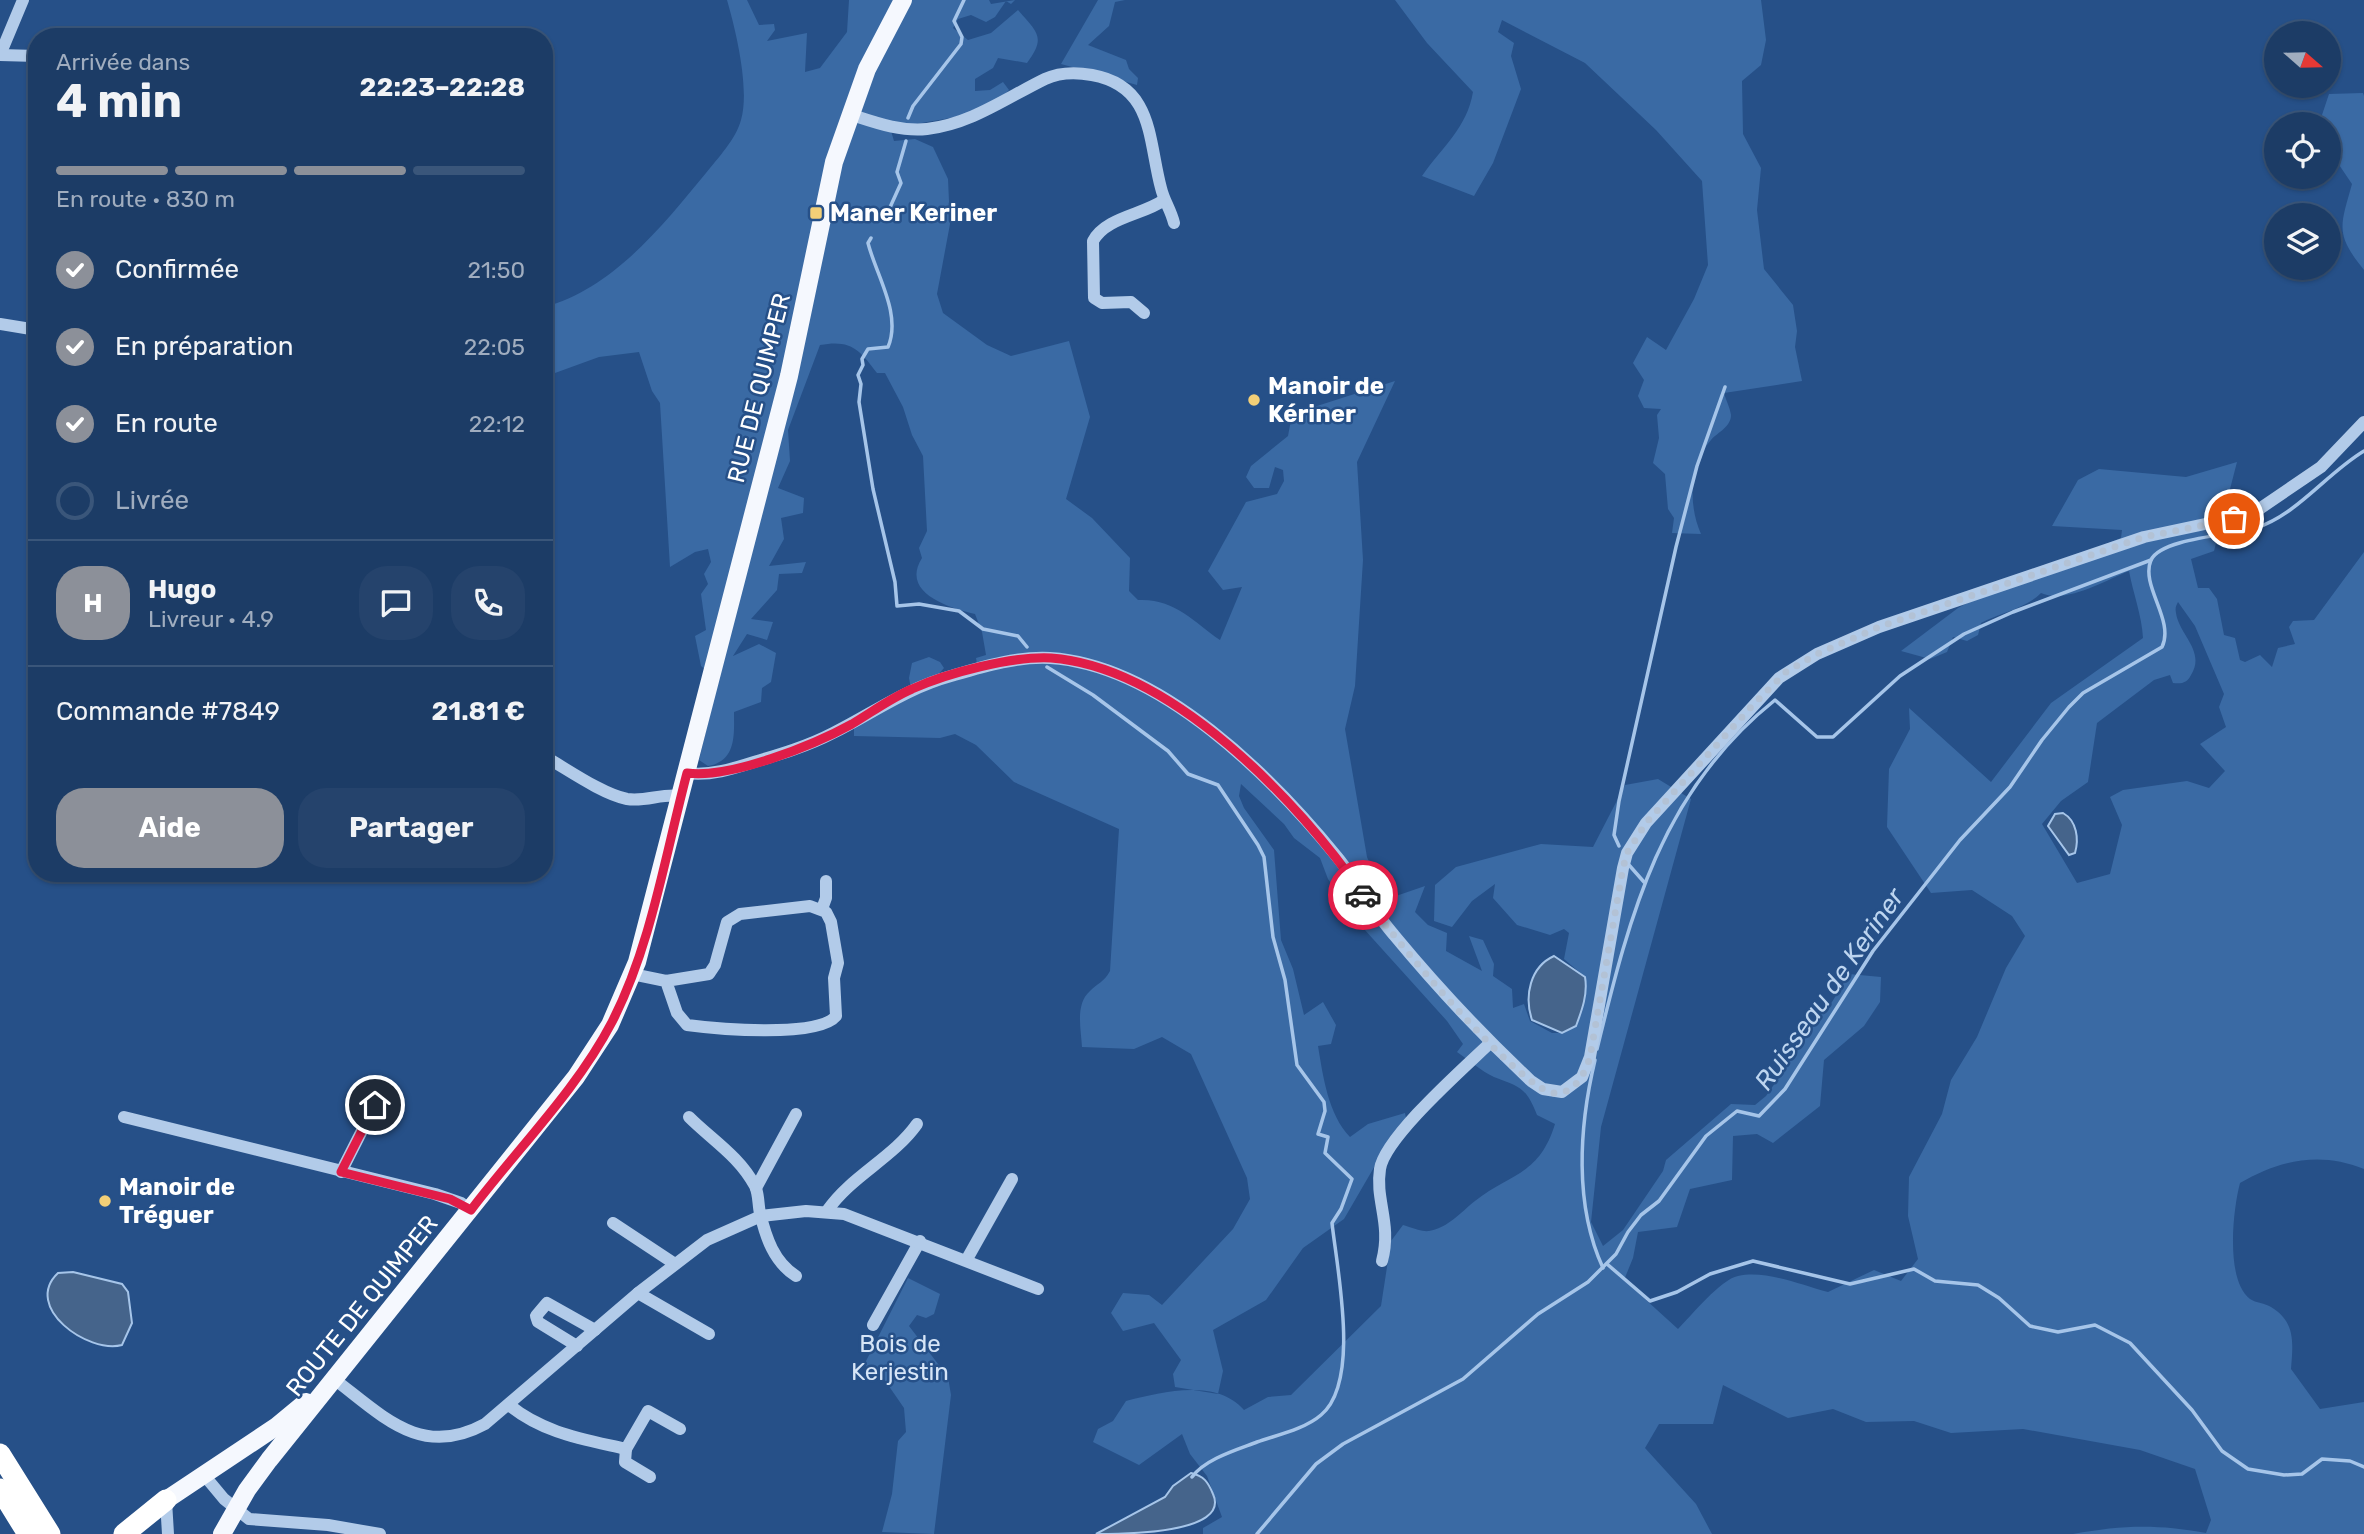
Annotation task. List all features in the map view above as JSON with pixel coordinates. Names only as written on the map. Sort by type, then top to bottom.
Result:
[{"type":"highway","points":[[0,1454],[50,1534]]},
{"type":"highway","points":[[0,1489],[28,1534]]},
{"type":"highway","points":[[124,1534],[166,1500]]},
{"type":"main road","name":"RUE DE QUIMPER","points":[[681,796],[789,376],[827,189],[849,114],[876,49],[903,0]]},
{"type":"main road","name":"ROUTE DE QUIMPER","points":[[222,1534],[235,1509],[264,1467],[586,1065],[610,1025],[632,974],[681,796]]},
{"type":"main road","points":[[166,1500],[277,1426],[334,1379]]},
{"type":"street","points":[[23,0],[0,55],[28,57]]},
{"type":"street","points":[[849,114],[893,128],[927,129],[980,114],[1056,75],[1074,73],[1098,76],[1128,89],[1139,102],[1164,200],[1174,223]]},
{"type":"street","points":[[1144,313],[1131,302],[1102,303],[1094,298],[1093,241],[1105,226],[1151,209],[1164,200]]},
{"type":"street","points":[[0,324],[28,329]]},
{"type":"street","points":[[687,773],[710,774],[792,751],[833,734],[912,689],[957,674],[1039,658],[1073,662],[1103,670],[1144,688],[1184,713],[1272,784],[1339,859],[1393,934],[1490,1043],[1543,1090],[1562,1092],[1582,1077],[1592,1050],[1627,853],[1653,815],[1786,672],[1841,642],[1905,618],[2144,537],[2252,514],[2321,467],[2364,422]]},
{"type":"street","points":[[553,761],[618,796],[642,799],[665,795],[681,796]]},
{"type":"street","points":[[822,909],[826,898],[825,881]]},
{"type":"street","points":[[632,974],[666,981],[712,971],[724,928],[730,918],[740,914],[810,906],[822,909],[831,922],[838,963],[834,978],[836,1016],[825,1025],[769,1031],[687,1025],[677,1013],[666,981]]},
{"type":"street","points":[[1382,1261],[1387,1234],[1380,1175],[1385,1155],[1428,1104],[1490,1043]]},
{"type":"street","points":[[341,1172],[375,1105]]},
{"type":"street","points":[[756,1188],[796,1114]]},
{"type":"street","points":[[689,1116],[714,1142],[728,1148],[756,1188],[761,1216],[776,1260],[796,1276]]},
{"type":"street","points":[[124,1117],[450,1199],[471,1210]]},
{"type":"street","points":[[827,1211],[839,1196],[906,1140],[917,1124]]},
{"type":"street","points":[[967,1259],[1012,1179]]},
{"type":"street","points":[[334,1379],[395,1425],[434,1438],[474,1430],[509,1405],[594,1330],[675,1264],[725,1230],[761,1216],[827,1211],[862,1219],[1038,1289]]},
{"type":"street","points":[[613,1223],[675,1264]]},
{"type":"street","points":[[873,1325],[920,1241]]},
{"type":"street","points":[[638,1293],[709,1334]]},
{"type":"street","points":[[577,1346],[538,1322],[536,1316],[544,1304],[594,1330]]},
{"type":"street","points":[[509,1405],[545,1428],[626,1449]]},
{"type":"street","points":[[650,1477],[625,1462],[626,1449],[648,1411],[680,1429]]},
{"type":"street","points":[[204,1475],[235,1509],[249,1519],[328,1525],[380,1534]]},
{"type":"street","points":[[166,1500],[168,1534]]},
{"type":"green space","points":[[727,0],[747,0],[759,25],[774,24],[775,30],[767,41],[807,33],[805,72],[820,68],[847,32],[849,0],[989,0],[991,4],[1006,2],[995,17],[986,22],[971,15],[958,19],[953,28],[968,40],[991,33],[1018,10],[1035,30],[1038,41],[1027,63],[998,58],[993,68],[975,79],[975,91],[990,90],[1003,82],[1009,90],[997,101],[969,114],[891,131],[894,141],[915,139],[933,147],[948,179],[950,224],[937,294],[943,313],[987,345],[1011,356],[1069,341],[1090,417],[1066,499],[1092,518],[1130,558],[1129,591],[1138,600],[1151,600],[1173,607],[1220,640],[1242,587],[1223,590],[1208,571],[1246,502],[1277,494],[1284,481],[1283,470],[1275,467],[1269,488],[1254,488],[1246,477],[1251,466],[1288,436],[1292,414],[1395,381],[1357,462],[1363,560],[1355,686],[1345,729],[1367,857],[1375,875],[1396,896],[1425,886],[1415,912],[1428,925],[1447,933],[1446,951],[1482,971],[1469,936],[1483,940],[1494,964],[1493,976],[1512,989],[1513,1008],[1524,1004],[1530,1021],[1552,1033],[1562,1033],[1581,1008],[1585,994],[1585,977],[1564,959],[1569,933],[1564,929],[1550,935],[1517,925],[1493,898],[1495,884],[1472,901],[1452,927],[1434,921],[1435,885],[1456,867],[1541,844],[1593,847],[1625,785],[1658,779],[1691,799],[1601,1127],[1591,1222],[1603,1246],[1623,1230],[1663,1171],[1666,1160],[1731,1104],[1755,1105],[1766,1096],[1785,1069],[1795,1041],[1832,1002],[1849,974],[1881,977],[1880,1002],[1864,1026],[1824,1060],[1820,1106],[1773,1143],[1757,1134],[1733,1136],[1732,1180],[1690,1189],[1677,1227],[1638,1232],[1633,1258],[1624,1280],[1678,1329],[1715,1291],[1738,1276],[1772,1277],[1828,1292],[1874,1270],[1901,1281],[1918,1259],[1908,1216],[1909,1177],[1942,1114],[1951,1080],[1977,1037],[2006,968],[2025,936],[2012,916],[1972,890],[1931,893],[1887,827],[1889,769],[1910,729],[1909,708],[1991,782],[2051,703],[2143,638],[2129,571],[2073,594],[2051,596],[2041,593],[2020,607],[1981,623],[1978,635],[1967,641],[1953,637],[1947,652],[1930,659],[1901,651],[1958,608],[1982,595],[2121,538],[2122,530],[2052,526],[2078,480],[2099,469],[2186,477],[2237,462],[2214,551],[2191,559],[2198,588],[2209,588],[2217,599],[2224,635],[2235,638],[2240,660],[2245,662],[2260,655],[2272,667],[2278,648],[2295,644],[2289,627],[2293,621],[2314,620],[2364,552],[2364,1169],[2348,1163],[2316,1159],[2285,1164],[2240,1183],[2233,1244],[2237,1277],[2242,1290],[2250,1299],[2271,1307],[2285,1319],[2292,1342],[2291,1369],[2320,1409],[2364,1402],[2364,1534],[2073,1534],[2140,1527],[2206,1533],[2211,1520],[2195,1469],[2140,1450],[2023,1429],[1951,1433],[1914,1421],[1866,1422],[1833,1409],[1788,1418],[1723,1385],[1713,1424],[1659,1424],[1645,1448],[1696,1504],[1712,1534],[1203,1534],[1203,1528],[1222,1517],[1207,1476],[1190,1454],[1182,1434],[1139,1465],[1093,1442],[1098,1429],[1113,1421],[1126,1401],[1172,1391],[1196,1390],[1175,1387],[1173,1374],[1181,1360],[1154,1323],[1123,1331],[1111,1313],[1123,1293],[1149,1295],[1162,1305],[1233,1229],[1250,1199],[1247,1178],[1191,1054],[1162,1037],[1134,1049],[1082,1047],[1082,1003],[1085,996],[1110,971],[1119,829],[1014,782],[976,745],[955,734],[940,738],[854,736],[854,728],[912,694],[909,678],[912,663],[929,657],[940,662],[944,668],[936,677],[978,669],[976,658],[986,655],[975,614],[941,603],[922,590],[917,581],[917,570],[922,558],[919,548],[927,531],[923,456],[912,435],[903,407],[885,373],[877,373],[860,352],[847,345],[820,345],[788,430],[790,461],[778,488],[804,498],[803,513],[781,518],[784,539],[769,566],[806,562],[802,573],[779,574],[777,590],[751,619],[773,622],[767,640],[747,634],[733,656],[759,644],[776,653],[771,682],[762,688],[761,702],[734,712],[732,745],[724,759],[708,766],[699,760],[722,665],[708,672],[701,666],[695,636],[706,630],[701,594],[708,584],[704,574],[711,562],[708,549],[695,552],[670,567],[660,403],[652,391],[639,352],[599,357],[553,374],[553,304],[592,286],[635,253],[690,193],[735,134],[741,120],[744,93],[738,43]],"holes":[[[2178,602],[2195,626],[2224,694],[2219,707],[2226,727],[2200,744],[2225,771],[2209,788],[2187,781],[2123,790],[2110,797],[2122,825],[2110,874],[2077,883],[2042,824],[2061,801],[2088,782],[2097,723],[2154,680],[2170,675],[2173,683],[2179,683],[2189,678],[2195,666],[2194,651],[2178,621]],[[1241,784],[1284,824],[1294,838],[1320,858],[1328,879],[1364,929],[1447,1021],[1463,1044],[1457,1052],[1489,1075],[1521,1089],[1537,1115],[1555,1124],[1541,1154],[1532,1164],[1475,1201],[1448,1223],[1429,1231],[1403,1225],[1391,1241],[1381,1306],[1291,1395],[1268,1397],[1244,1410],[1232,1400],[1218,1394],[1223,1371],[1213,1330],[1266,1300],[1303,1248],[1344,1219],[1380,1157],[1407,1123],[1405,1113],[1368,1124],[1350,1137],[1336,1117],[1328,1094],[1318,1046],[1331,1044],[1336,1025],[1323,1002],[1304,1015],[1293,969],[1281,940],[1274,850],[1244,808],[1239,796]]]},
{"type":"green space","points":[[1098,0],[1125,0],[1115,2],[1109,26],[1088,45],[1126,60],[1129,69],[1138,78],[1137,85],[1061,64]]},
{"type":"green space","points":[[1395,0],[1761,0],[1766,40],[1761,65],[1742,81],[1743,134],[1761,168],[1757,210],[1764,269],[1793,305],[1797,331],[1795,347],[1802,381],[1724,393],[1730,419],[1727,426],[1704,450],[1698,461],[1693,485],[1694,510],[1701,534],[1672,533],[1674,518],[1668,509],[1665,474],[1653,463],[1659,438],[1657,415],[1661,409],[1644,408],[1638,396],[1644,380],[1633,363],[1647,337],[1666,350],[1694,299],[1708,265],[1702,181],[1656,130],[1585,63],[1502,20],[1498,32],[1514,43],[1511,56],[1521,89],[1493,163],[1474,196],[1422,176],[1460,127],[1473,92],[1427,43]]},
{"type":"green space","points":[[2363,93],[2364,96],[2364,270],[2344,238],[2343,221],[2352,184],[2341,168],[2341,112],[2323,112],[2328,98],[2342,98],[2342,94]]},
{"type":"green space","name":"Bois de Kerjestin","points":[[908,1278],[940,1294],[934,1314],[926,1318],[917,1315],[909,1326],[948,1377],[951,1395],[934,1534],[882,1532],[892,1494],[898,1441],[906,1432],[904,1408],[884,1379],[864,1365]]},
{"type":"shaded area","points":[[2063,813],[2074,825],[2077,836],[2075,853],[2069,855],[2048,826],[2055,814]]},
{"type":"shaded area","points":[[1554,956],[1585,977],[1586,983],[1584,1002],[1576,1026],[1562,1033],[1532,1020],[1530,1011],[1529,992],[1534,975],[1539,967]]},
{"type":"shaded area","points":[[73,1272],[122,1284],[128,1292],[132,1323],[122,1345],[108,1346],[77,1335],[53,1313],[48,1300],[49,1286],[58,1273]]},
{"type":"shaded area","points":[[1191,1473],[1205,1480],[1213,1494],[1214,1507],[1206,1517],[1171,1529],[1096,1534],[1165,1497],[1173,1486]]},
{"type":"waterway","points":[[908,118],[913,106],[961,44],[962,37],[954,21],[964,0]]},
{"type":"waterway","points":[[887,214],[901,183],[897,172],[906,141]]},
{"type":"waterway","points":[[871,238],[868,243],[892,321],[888,347],[868,349],[862,359],[863,365],[858,375],[861,384],[859,402],[873,489],[895,582],[897,606],[919,604],[959,611],[983,629],[1018,636],[1027,647]]},
{"type":"waterway","points":[[1619,846],[1614,835],[1619,801],[1676,547],[1697,466],[1725,387]]},
{"type":"waterway","name":"Ruisseau de Keriner","points":[[1257,1534],[1316,1464],[1343,1444],[1463,1379],[1538,1314],[1588,1282],[1616,1254],[1641,1215],[1659,1201],[1706,1136],[1737,1111],[1759,1116],[1785,1089],[1873,951],[1960,840],[2010,787],[2042,740],[2069,707],[2083,693],[2162,647],[2164,626],[2149,570],[2151,560],[2157,553],[2183,542],[2256,528],[2271,522],[2364,451]]},
{"type":"waterway","points":[[1597,1049],[1638,903],[1677,815],[1704,774],[1736,736],[1775,700],[1817,737],[1833,737],[1900,676],[1964,634],[2013,612],[2151,560]]},
{"type":"waterway","points":[[1047,667],[1093,695],[1168,751],[1188,774],[1218,785],[1258,845],[1264,857],[1273,937],[1285,980],[1297,1065],[1324,1102],[1325,1111],[1318,1134],[1328,1137],[1325,1153],[1352,1179],[1341,1209],[1332,1223],[1343,1324],[1340,1378],[1333,1399],[1321,1415],[1307,1424],[1222,1456],[1205,1465],[1192,1477]]},
{"type":"waterway","points":[[1629,865],[1644,882]]},
{"type":"waterway","points":[[1595,1060],[1585,1112],[1582,1166],[1587,1218],[1603,1268]]},
{"type":"waterway","points":[[1607,1264],[1650,1301],[1677,1292],[1710,1274],[1753,1261],[1850,1284],[1914,1269],[1935,1281],[1978,1285],[1999,1298],[2030,1326],[2058,1332],[2095,1325],[2130,1343],[2192,1410],[2222,1451],[2248,1469],[2284,1475],[2302,1474],[2322,1459],[2350,1461],[2364,1467]]},
{"type":"way so far","points":[[1363,895],[1450,1002],[1490,1043],[1543,1090],[1556,1093],[1572,1088],[1582,1077],[1590,1057],[1627,853],[1646,823],[1766,690],[1786,672],[1841,642],[1905,618],[2144,537],[2234,519]]},
{"type":"place","name":"Maner Keriner","points":[[816,213]]},
{"type":"place","name":"Manoir de Kériner","points":[[1254,400]]},
{"type":"place","name":"Manoir de Tréguer","points":[[105,1201]]},
{"type":"route","points":[[375,1105],[341,1172],[435,1194],[461,1202],[471,1210],[586,1065],[615,1016],[637,962],[687,773],[710,774],[792,751],[833,734],[912,689],[957,674],[1006,663],[1039,658],[1085,664],[1144,688],[1184,713],[1241,755],[1272,784],[1339,859],[1363,895]]}]
